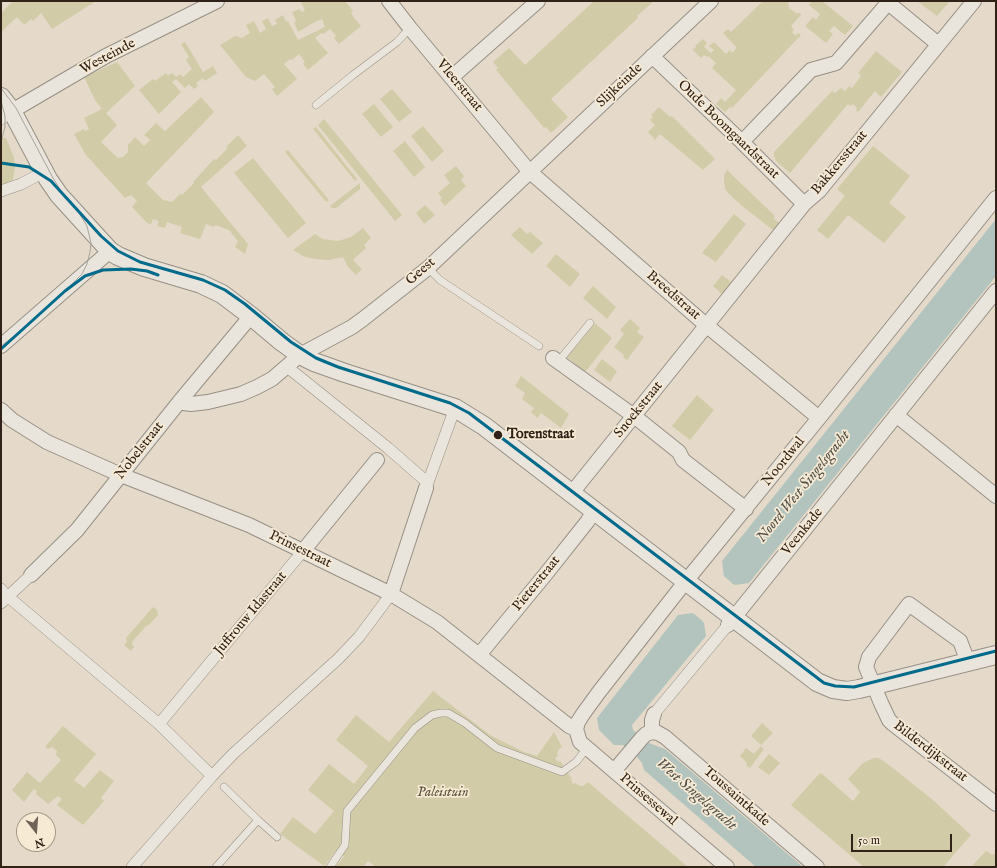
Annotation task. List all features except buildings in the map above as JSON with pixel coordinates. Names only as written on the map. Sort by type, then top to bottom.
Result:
[{"type":"street","name":"Westeinde","points":[[4,111],[106,56],[217,1]]},
{"type":"street","name":"Vleerstraat","points":[[389,1],[529,171]]},
{"type":"street","points":[[452,77],[538,1]]},
{"type":"street","name":"Slijkeinde","points":[[529,171],[711,1]]},
{"type":"street","name":"Bakkersstraat","points":[[706,325],[804,204],[819,191],[974,1]]},
{"type":"street","points":[[742,142],[811,70],[836,63],[887,2],[938,44]]},
{"type":"street","name":"Oude Boomgaardstraat","points":[[652,56],[804,204]]},
{"type":"street","points":[[1,89],[9,101],[4,111],[59,195],[110,251],[128,261],[201,284],[222,294],[282,342],[289,364],[388,448],[427,485]]},
{"type":"street","name":"Geest","points":[[289,364],[352,327],[428,268],[529,171]]},
{"type":"street","name":"Breedstraat","points":[[529,171],[706,325],[819,418]]},
{"type":"street","points":[[1,191],[21,184],[44,172]]},
{"type":"street","name":"Noordwal","points":[[576,729],[583,714],[686,581],[746,509],[996,198]]},
{"type":"street","points":[[1,346],[110,251]]},
{"type":"street","name":"Veenkade","points":[[647,735],[654,714],[731,621],[996,291]]},
{"type":"street","name":"Nobelstraat","points":[[3,596],[31,575],[77,530],[180,401],[251,316]]},
{"type":"street","name":"Snoekstraat","points":[[571,494],[706,325]]},
{"type":"street","points":[[555,360],[634,416],[678,452],[683,460],[746,509]]},
{"type":"street","points":[[180,401],[191,404],[208,402],[241,394],[272,378],[289,364],[328,368],[455,408],[484,426],[571,494],[590,516],[686,581],[712,601],[731,621],[825,687],[847,691],[873,686],[996,655]]},
{"type":"street","points":[[132,867],[214,778],[234,754],[338,659],[359,637],[390,594],[455,408]]},
{"type":"street","name":"Prinsestraat","points":[[1,410],[12,420],[47,442],[121,475],[249,525],[390,594],[437,622],[569,726],[576,729]]},
{"type":"street","points":[[896,415],[996,496]]},
{"type":"street","name":"Juffrouw Idastraat","points":[[159,724],[388,448]]},
{"type":"street","name":"Pieterstraat","points":[[479,655],[508,619],[517,614],[590,516]]},
{"type":"street","points":[[3,596],[12,600],[159,724],[214,778]]},
{"type":"street","name":"Bilderdijkstraat","points":[[968,662],[960,641],[909,604],[869,657],[866,667],[889,720],[996,804]]},
{"type":"street","name":"Prinsessewal","points":[[576,729],[580,742],[727,867]]},
{"type":"street","name":"Toussaintkade","points":[[647,735],[658,733],[665,737],[817,867]]},
{"type":"street","points":[[614,771],[647,735]]},
{"type":"lane","points":[[316,105],[397,42],[410,28]]},
{"type":"lane","points":[[428,268],[440,280],[539,346]]},
{"type":"lane","points":[[555,360],[590,323]]},
{"type":"lane","points":[[330,867],[345,845],[347,811],[415,728],[432,715],[441,712],[448,713],[465,723],[497,748],[562,772],[576,762],[587,748]]},
{"type":"lane","points":[[224,787],[278,837]]},
{"type":"lane","points":[[216,867],[258,820]]},
{"type":"green space","points":[[13,1],[96,1],[52,29],[41,13],[33,21],[31,19],[24,25],[17,17],[1,32],[1,13]]},
{"type":"green space","points":[[301,1],[345,1],[353,11],[351,12],[354,18],[361,26],[339,44],[334,38],[336,36],[330,29],[323,34],[321,33],[315,38],[328,53],[308,70],[303,64],[305,62],[299,54],[284,64],[297,79],[277,96],[272,89],[275,87],[264,74],[255,81],[246,77],[220,45],[235,36],[242,38],[250,33],[246,25],[254,21],[260,33],[266,29],[262,21],[268,18],[272,26],[277,24],[275,20],[283,15],[286,22],[288,21],[298,40],[325,27],[322,19],[298,32],[294,22],[296,21],[292,12],[300,9],[301,12],[305,11]]},
{"type":"green space","points":[[594,1],[654,1],[637,16],[638,18],[551,99],[568,117],[551,133],[546,127],[544,128],[496,70],[498,68],[493,62],[509,48],[525,65]]},
{"type":"green space","points":[[763,1],[787,1],[789,3],[789,8],[796,13],[800,13],[801,15],[791,26],[794,30],[792,32],[796,36],[798,33],[801,35],[732,108],[730,107],[725,112],[716,104],[721,98],[725,102],[736,90],[712,68],[716,63],[708,56],[707,57],[704,55],[701,58],[692,49],[696,48],[695,46],[703,39],[707,43],[704,47],[711,53],[714,50],[709,46],[714,42],[726,54],[730,50],[732,53],[737,48],[723,33],[728,29],[731,32]]},
{"type":"green space","points":[[812,1],[822,1],[853,26],[845,35],[834,26],[829,31],[833,34],[826,43],[805,26],[813,17],[816,20],[820,14],[809,5]]},
{"type":"green space","points":[[917,1],[950,1],[937,16]]},
{"type":"green space","points":[[185,42],[203,72],[213,66],[217,73],[205,81],[203,78],[196,83],[198,86],[194,89],[189,84],[185,88],[176,79],[172,82],[181,92],[159,114],[139,90],[153,79],[155,81],[166,73],[168,76],[172,73],[176,77],[180,74],[183,77],[192,69],[186,60],[189,57],[181,44]]},
{"type":"green space","points":[[876,51],[902,72],[881,97],[875,91],[858,112],[856,110],[857,108],[853,104],[850,106],[848,104],[790,173],[776,161],[774,152],[832,91],[835,93],[841,88],[845,91],[849,86],[852,88],[861,76],[858,73]]},
{"type":"green space","points":[[117,62],[135,86],[106,113],[117,125],[101,142],[118,158],[123,157],[128,152],[128,145],[135,137],[144,146],[150,140],[144,135],[156,123],[165,131],[201,97],[214,112],[146,183],[163,200],[172,202],[180,194],[182,195],[214,159],[216,160],[228,148],[226,147],[238,135],[247,146],[201,187],[248,244],[245,254],[235,247],[238,241],[229,230],[215,225],[214,227],[206,224],[200,239],[180,233],[182,227],[167,222],[165,228],[157,226],[159,221],[153,219],[151,224],[147,223],[132,207],[137,201],[131,195],[125,198],[86,155],[74,134],[84,129],[85,131],[89,129],[84,118],[100,110],[101,108],[95,100],[84,77]]},
{"type":"green space","points":[[392,89],[412,112],[399,122],[380,99]]},
{"type":"green space","points":[[374,104],[393,127],[381,137],[362,114]]},
{"type":"green space","points":[[659,107],[670,117],[672,116],[715,159],[703,170],[660,134],[655,140],[648,132],[655,125],[650,120],[653,117],[651,115]]},
{"type":"green space","points":[[324,119],[402,215],[395,221],[318,125]]},
{"type":"green space","points":[[423,126],[444,151],[432,162],[411,136]]},
{"type":"green space","points":[[316,127],[357,179],[355,181],[313,129]]},
{"type":"green space","points":[[1,138],[6,138],[14,158],[15,168],[12,184],[1,186]]},
{"type":"green space","points":[[405,141],[425,167],[414,177],[393,151]]},
{"type":"green space","points":[[873,146],[910,176],[889,203],[906,217],[884,243],[848,215],[828,239],[817,230],[845,196],[837,189]]},
{"type":"green space","points":[[288,150],[329,200],[326,202],[285,152]]},
{"type":"green space","points":[[253,158],[306,223],[288,238],[234,173]]},
{"type":"green space","points":[[456,166],[464,176],[461,180],[466,186],[445,206],[440,200],[442,198],[438,193],[450,183],[444,175]]},
{"type":"green space","points":[[727,170],[775,216],[774,219],[779,223],[773,230],[728,193],[725,189],[724,180],[724,175]]},
{"type":"green space","points":[[360,183],[360,189],[336,208],[332,208],[330,206]]},
{"type":"green space","points":[[425,205],[435,215],[424,224],[416,213]]},
{"type":"green space","points":[[734,214],[746,224],[716,262],[702,253]]},
{"type":"green space","points":[[520,227],[527,234],[530,232],[543,243],[532,254],[511,235]]},
{"type":"green space","points":[[363,228],[371,238],[364,245],[366,248],[353,260],[362,269],[356,275],[348,267],[343,257],[329,260],[316,259],[305,257],[293,250],[315,234],[323,239],[338,241],[351,237]]},
{"type":"green space","points":[[556,254],[580,274],[570,287],[546,266]]},
{"type":"green space","points":[[722,275],[731,282],[722,294],[713,286]]},
{"type":"green space","points":[[593,286],[616,307],[607,319],[583,298]]},
{"type":"green space","points":[[630,319],[640,328],[637,332],[644,337],[627,360],[623,357],[624,355],[614,347],[624,334],[620,330]]},
{"type":"green space","points":[[595,323],[612,338],[586,371],[581,372],[574,367],[573,362],[567,357]]},
{"type":"green space","points":[[602,359],[617,371],[610,382],[594,370]]},
{"type":"green space","points":[[521,376],[569,414],[561,428],[541,413],[537,418],[531,412],[534,408],[522,399],[525,393],[515,386]]},
{"type":"green space","points":[[697,395],[714,410],[690,440],[672,426]]},
{"type":"green space","points":[[153,607],[157,610],[158,615],[132,642],[134,647],[131,651],[124,645],[127,642],[126,638]]},
{"type":"green space","name":"Paleistuin","points":[[433,691],[490,735],[524,752],[537,756],[554,732],[562,747],[557,753],[558,756],[555,758],[558,762],[560,761],[572,779],[573,784],[575,783],[583,786],[588,782],[688,867],[376,867],[368,861],[363,867],[336,867],[344,856],[336,851],[324,866],[280,834],[293,817],[315,834],[334,811],[308,790],[329,764],[354,784],[368,766],[336,740],[356,715],[389,742]]},
{"type":"green space","points":[[762,723],[773,733],[761,745],[751,736]]},
{"type":"green space","points":[[63,726],[96,754],[74,780],[84,788],[100,770],[114,781],[101,798],[104,801],[83,825],[57,805],[62,799],[58,796],[48,804],[36,794],[37,791],[34,789],[24,802],[12,790],[27,772],[40,783],[61,760],[56,755],[57,751],[52,747],[48,749],[45,747]]},
{"type":"green space","points":[[761,746],[764,749],[750,768],[740,756],[746,748],[754,754]]},
{"type":"green space","points":[[769,754],[780,763],[769,775],[758,767]]},
{"type":"green space","points":[[874,758],[879,758],[889,765],[933,800],[971,835],[943,867],[864,867],[791,805],[821,773],[853,801],[860,792],[848,779],[863,763]]},
{"type":"green space","points":[[986,851],[993,855],[996,851],[996,867],[971,867]]},
{"type":"water","points":[[996,219],[996,276],[749,583],[733,584],[702,621],[704,623],[706,636],[632,725],[633,730],[649,743],[665,749],[803,867],[756,867],[644,770],[642,763],[637,757],[623,745],[614,745],[599,730],[597,718],[678,615],[694,614],[724,577],[722,561]]},
{"type":"pier","points":[[724,576],[733,584],[703,621],[694,614]]},
{"type":"tram line","points":[[1,88],[16,108],[64,196]]},
{"type":"tram line","points":[[1,101],[5,116],[5,127],[1,142]]},
{"type":"tram line","points":[[65,291],[82,274],[87,264],[90,252],[91,243],[87,226],[79,213]]},
{"type":"tram line","points":[[1,346],[13,337]]},
{"type":"transit line","points":[[1,163],[29,167],[51,181],[101,236],[118,251],[140,262],[203,280],[225,290],[245,304],[291,342],[316,358],[338,367],[450,403],[469,413],[824,683],[835,686],[854,687],[996,651]]},
{"type":"transit line","points":[[1,349],[65,291],[85,276],[103,270],[131,269],[147,271],[158,275]]},
{"type":"place","name":"Torenstraat","points":[[498,435]]},
{"type":"water label","name":"Noord West Singelsgracht","points":[[804,487]]},
{"type":"water label","name":"West Singelsgracht","points":[[696,795]]}]
